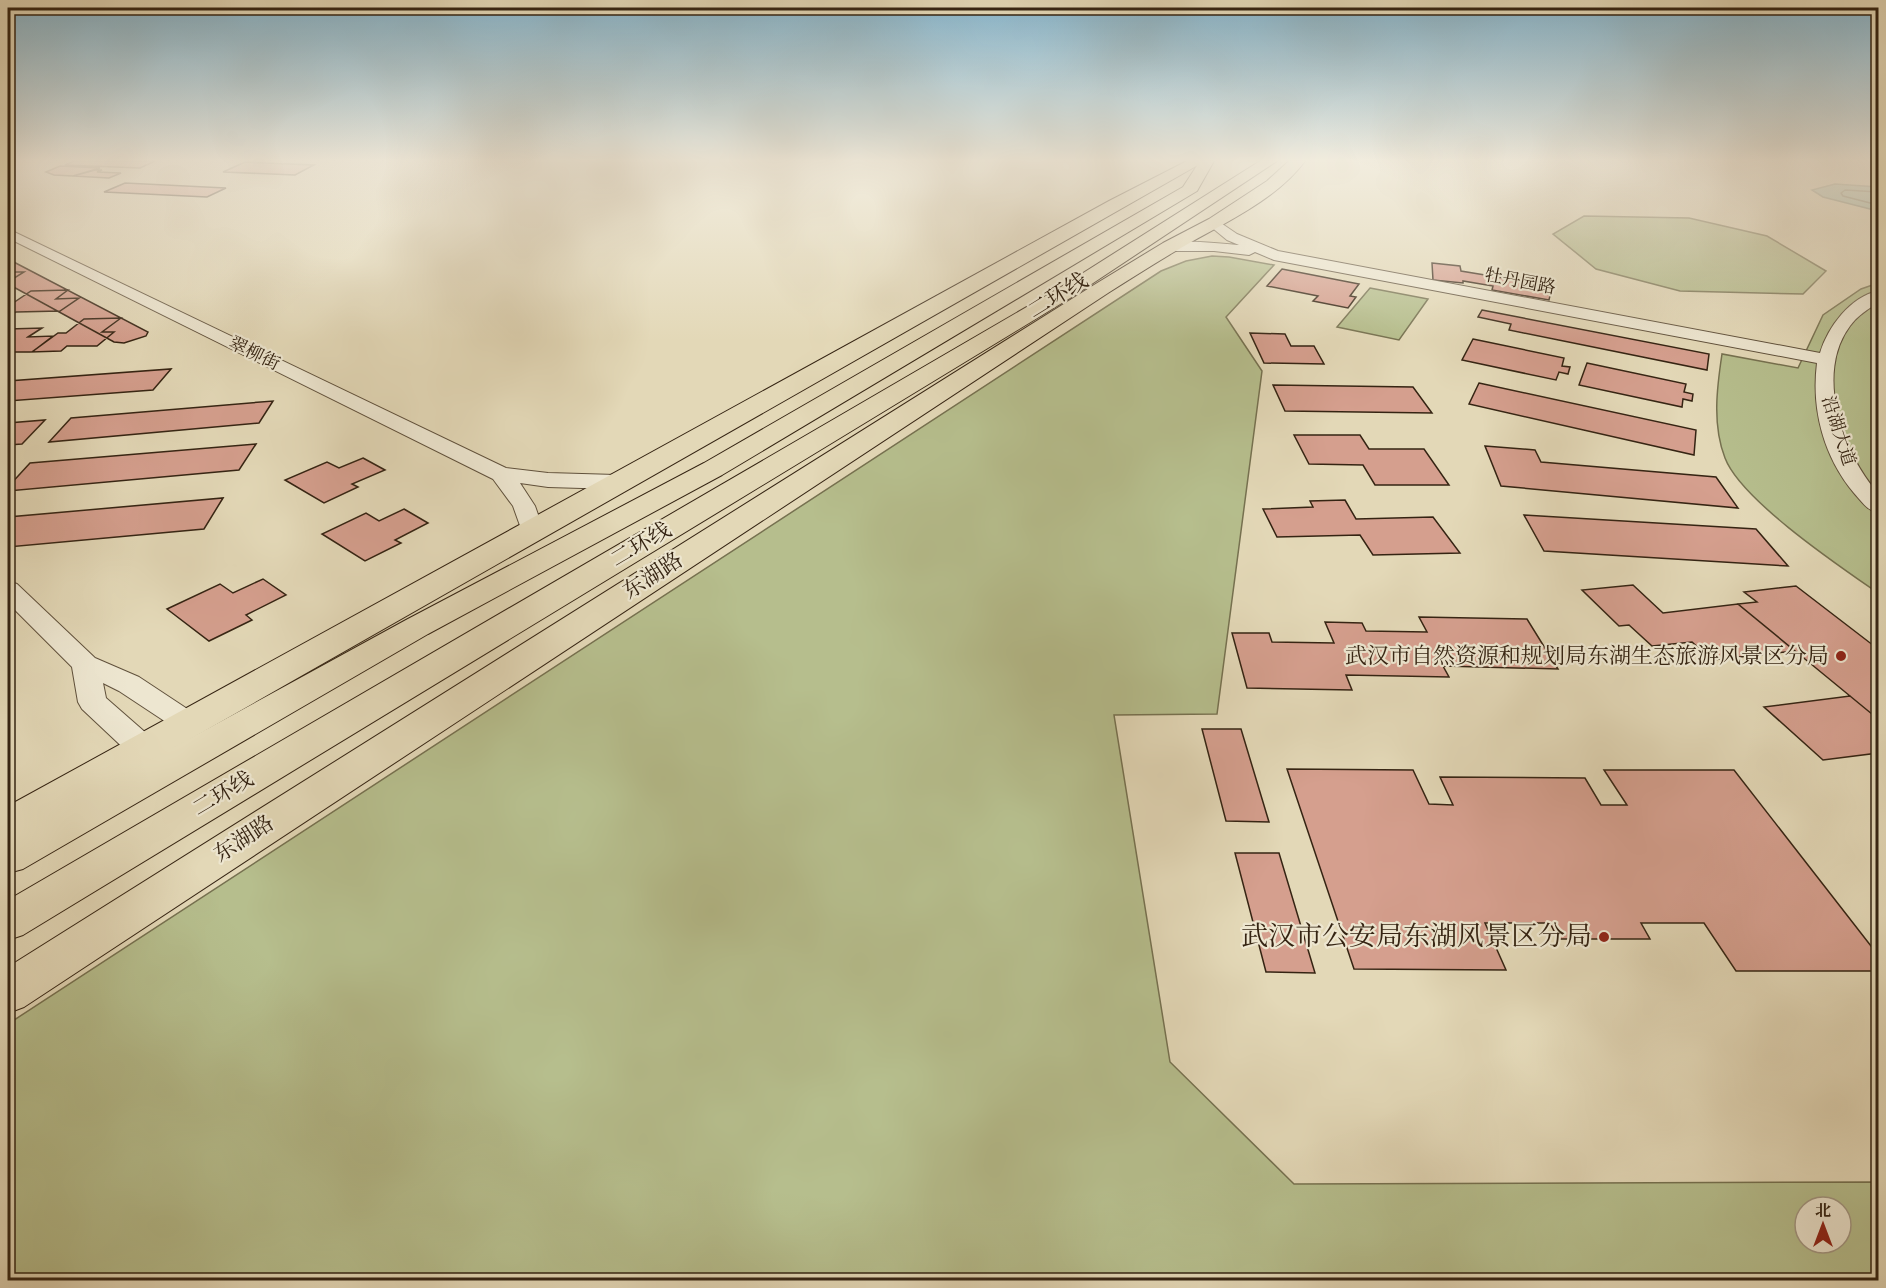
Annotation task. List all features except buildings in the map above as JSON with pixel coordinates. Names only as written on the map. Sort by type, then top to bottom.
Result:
[{"type":"main road","points":[[8,824],[1084,221]]},
{"type":"main road","name":"二环线","points":[[8,857],[417,627],[712,469],[993,302],[1167,221]]},
{"type":"main road","name":"二环线","points":[[8,922],[1068,291],[1178,221]]},
{"type":"main road","name":"东湖路","points":[[8,992],[1169,247],[1191,221]]},
{"type":"street","name":"牡丹园路","points":[[1221,221],[1232,237],[1274,255],[1825,359]]},
{"type":"street","name":"翠柳街","points":[[8,233],[501,474]]},
{"type":"street","points":[[1169,247],[1227,248],[1274,255]]},
{"type":"street","name":"沿湖大道","points":[[1878,296],[1852,314],[1841,325],[1832,340],[1825,359],[1824,388],[1828,413],[1841,454],[1851,474],[1878,506]]},
{"type":"street","points":[[501,474],[548,480],[616,482]]},
{"type":"street","points":[[501,474],[522,502],[529,515],[531,529]]},
{"type":"street","points":[[8,589],[85,664],[129,684],[188,723]]},
{"type":"street","points":[[85,664],[92,702],[143,748]]},
{"type":"shaded area","points":[[1575,221],[1702,221],[1767,236],[1826,271],[1803,294],[1680,291],[1596,269],[1553,234]]},
{"type":"shaded area","points":[[1212,256],[1274,265],[1226,317],[1262,371],[1217,714],[1114,715],[1170,1062],[1294,1184],[1878,1182],[1878,1280],[8,1280],[8,1024],[1161,271],[1186,261]]},
{"type":"shaded area","points":[[1878,283],[1878,593],[1793,531],[1750,493],[1725,458],[1718,432],[1717,406],[1722,354],[1798,368],[1823,315],[1861,289]]},
{"type":"shaded area","points":[[1370,288],[1428,299],[1399,340],[1337,327]]},
{"type":"place","name":"武汉市自然资源和规划局东湖生态旅游风景区分局","points":[[1841,656]]},
{"type":"place","name":"武汉市公安局东湖风景区分局","points":[[1604,937]]}]
